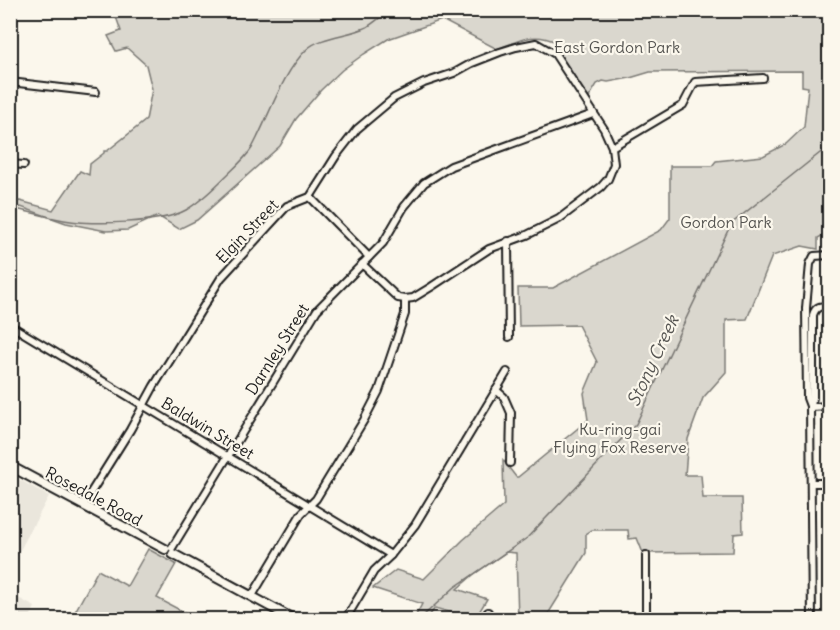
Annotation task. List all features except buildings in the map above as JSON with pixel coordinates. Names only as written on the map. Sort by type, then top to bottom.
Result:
[{"type":"street","points":[[362,264],[398,298],[413,298],[489,249],[527,235],[559,219],[601,187],[614,164],[612,147],[604,129],[555,54],[536,43],[516,46],[500,52],[454,73],[424,83],[394,98],[357,129],[336,156],[310,197],[369,257]]},
{"type":"street","points":[[612,147],[683,105],[695,82],[763,78]]},
{"type":"street","points":[[10,82],[96,92]]},
{"type":"street","name":"Darnley Street","points":[[170,550],[317,310],[383,243],[404,207],[424,183],[451,166],[593,114]]},
{"type":"street","points":[[10,164],[24,165]]},
{"type":"street","name":"Elgin Street","points":[[83,505],[221,278],[287,206],[310,197]]},
{"type":"street","points":[[508,241],[509,337]]},
{"type":"street","points":[[813,620],[806,308],[810,264],[814,256],[830,255]]},
{"type":"street","points":[[252,596],[301,514],[316,499],[379,391],[405,314],[405,299]]},
{"type":"street","points":[[810,407],[813,398],[813,315],[819,306],[830,306]]},
{"type":"street","name":"Baldwin Street","points":[[10,325],[391,555]]},
{"type":"street","points":[[345,620],[375,571],[415,525],[507,372]]},
{"type":"street","points":[[496,390],[504,397],[511,413],[510,462]]},
{"type":"street","points":[[810,407],[830,406]]},
{"type":"street","name":"Rosedale Road","points":[[10,466],[170,550],[295,620]]},
{"type":"street","points":[[811,483],[830,483]]},
{"type":"street","points":[[646,555],[646,620]]},
{"type":"street","points":[[483,620],[488,612]]},
{"type":"shaded area","points":[[11,475],[49,496],[11,567]]},
{"type":"shaded area","points":[[11,594],[35,607],[29,619],[11,619]]},
{"type":"green space","points":[[114,11],[829,11],[829,232],[818,238],[818,249],[802,246],[772,256],[747,319],[726,320],[726,372],[703,398],[688,439],[685,475],[701,475],[703,498],[742,498],[743,533],[734,534],[733,552],[643,553],[637,538],[629,539],[628,530],[592,530],[586,534],[586,553],[545,619],[518,619],[516,553],[506,552],[457,589],[487,599],[475,619],[435,608],[427,619],[414,619],[422,604],[373,588],[396,570],[424,579],[463,540],[504,505],[503,460],[518,477],[588,420],[584,393],[597,362],[578,325],[519,326],[518,288],[553,288],[661,230],[670,218],[670,166],[712,166],[716,161],[763,156],[786,144],[804,127],[808,87],[802,86],[802,71],[650,72],[630,78],[603,81],[597,84],[588,99],[557,54],[556,42],[533,37],[497,49],[442,20],[388,39],[342,70],[296,119],[280,146],[197,220],[179,229],[158,216],[128,230],[106,231],[66,223],[21,207],[11,209],[10,202],[20,201],[53,210],[80,171],[89,175],[90,164],[146,120],[152,89],[146,65],[127,48],[116,51],[108,36],[121,31]]},
{"type":"green space","points":[[148,549],[176,564],[157,598],[197,619],[71,619],[98,570],[127,586]]},
{"type":"waterway","points":[[10,208],[64,220],[91,223],[144,221],[175,215],[186,210],[211,191],[249,152],[290,70],[307,49],[320,41],[367,27],[389,10]]},
{"type":"waterway","name":"Stony Creek","points":[[421,620],[455,587],[527,538],[636,424],[731,224],[830,145]]},
{"type":"waterway","points":[[84,611],[92,620]]},
{"type":"park label","name":"East Gordon Park","points":[[617,47]]},
{"type":"park label","name":"Gordon Park","points":[[726,222]]},
{"type":"park label","name":"Ku-ring-gai Flying Fox Reserve","points":[[620,438]]}]
